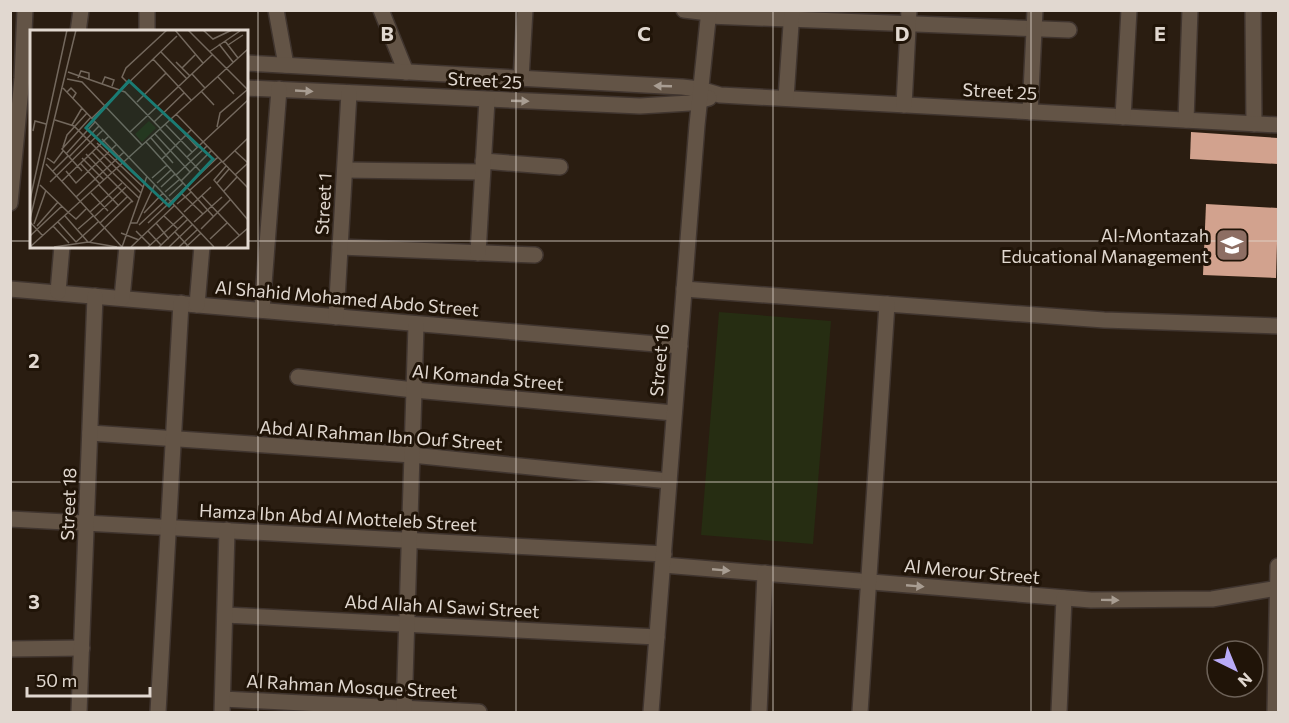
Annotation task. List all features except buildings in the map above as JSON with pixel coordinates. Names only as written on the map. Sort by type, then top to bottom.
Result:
[{"type":"street","points":[[10,202],[21,78],[24,10]]},
{"type":"street","points":[[78,30],[81,10]]},
{"type":"street","points":[[147,10],[147,30]]},
{"type":"street","points":[[276,10],[286,65]]},
{"type":"street","points":[[381,10],[406,72]]},
{"type":"street","points":[[521,78],[525,10]]},
{"type":"street","points":[[684,10],[709,13],[909,17],[1069,30]]},
{"type":"street","points":[[1030,112],[1035,10]]},
{"type":"street","points":[[1123,117],[1129,10]]},
{"type":"street","points":[[1186,120],[1190,10]]},
{"type":"street","points":[[1253,10],[1254,124]]},
{"type":"street","name":"Street 16","points":[[651,712],[700,95],[709,13]]},
{"type":"street","points":[[786,98],[792,15]]},
{"type":"street","points":[[904,105],[909,17]]},
{"type":"street","name":"Street 25","points":[[248,63],[521,78],[700,95]]},
{"type":"street","name":"Street 25","points":[[248,88],[640,106],[700,95],[720,94],[1278,125]]},
{"type":"street","points":[[262,310],[279,89]]},
{"type":"street","name":"Street 1","points":[[336,317],[349,93]]},
{"type":"street","points":[[478,253],[487,100]]},
{"type":"street","points":[[345,170],[483,166],[560,167]]},
{"type":"street","points":[[340,247],[534,255]]},
{"type":"street","points":[[58,292],[62,248]]},
{"type":"street","points":[[122,298],[127,248]]},
{"type":"street","points":[[197,305],[202,248]]},
{"type":"street","points":[[684,288],[1104,320],[1278,326]]},
{"type":"street","name":"Al Shahid Mohamed Abdo Street","points":[[10,289],[680,346]]},
{"type":"street","name":"Street 18","points":[[79,712],[95,296]]},
{"type":"street","points":[[158,712],[181,303]]},
{"type":"street","points":[[860,712],[887,304]]},
{"type":"street","points":[[404,711],[416,325]]},
{"type":"street","name":"Al Komanda Street","points":[[298,377],[414,390],[674,413]]},
{"type":"street","name":"Abd Al Rahman Ibn Ouf Street","points":[[90,433],[412,455],[669,481]]},
{"type":"street","name":"Hamza Ibn Abd Al Motteleb Street","points":[[10,519],[409,540],[663,559]]},
{"type":"street","points":[[223,706],[227,530]]},
{"type":"street","name":"Al Merour Street","points":[[663,559],[765,573],[1064,598],[1212,599],[1278,588]]},
{"type":"street","points":[[1275,712],[1278,566]]},
{"type":"street","points":[[759,712],[765,573]]},
{"type":"street","points":[[1059,712],[1064,598]]},
{"type":"street","name":"Abd Allah Al Sawi Street","points":[[225,615],[657,637]]},
{"type":"street","points":[[10,649],[82,648]]},
{"type":"street","name":"Al Rahman Mosque Street","points":[[223,706],[479,712]]},
{"type":"green space","points":[[719,312],[831,321],[813,544],[701,535]]},
{"type":"place","name":"Al-Montazah Educational Management","points":[[1232,245]]}]
